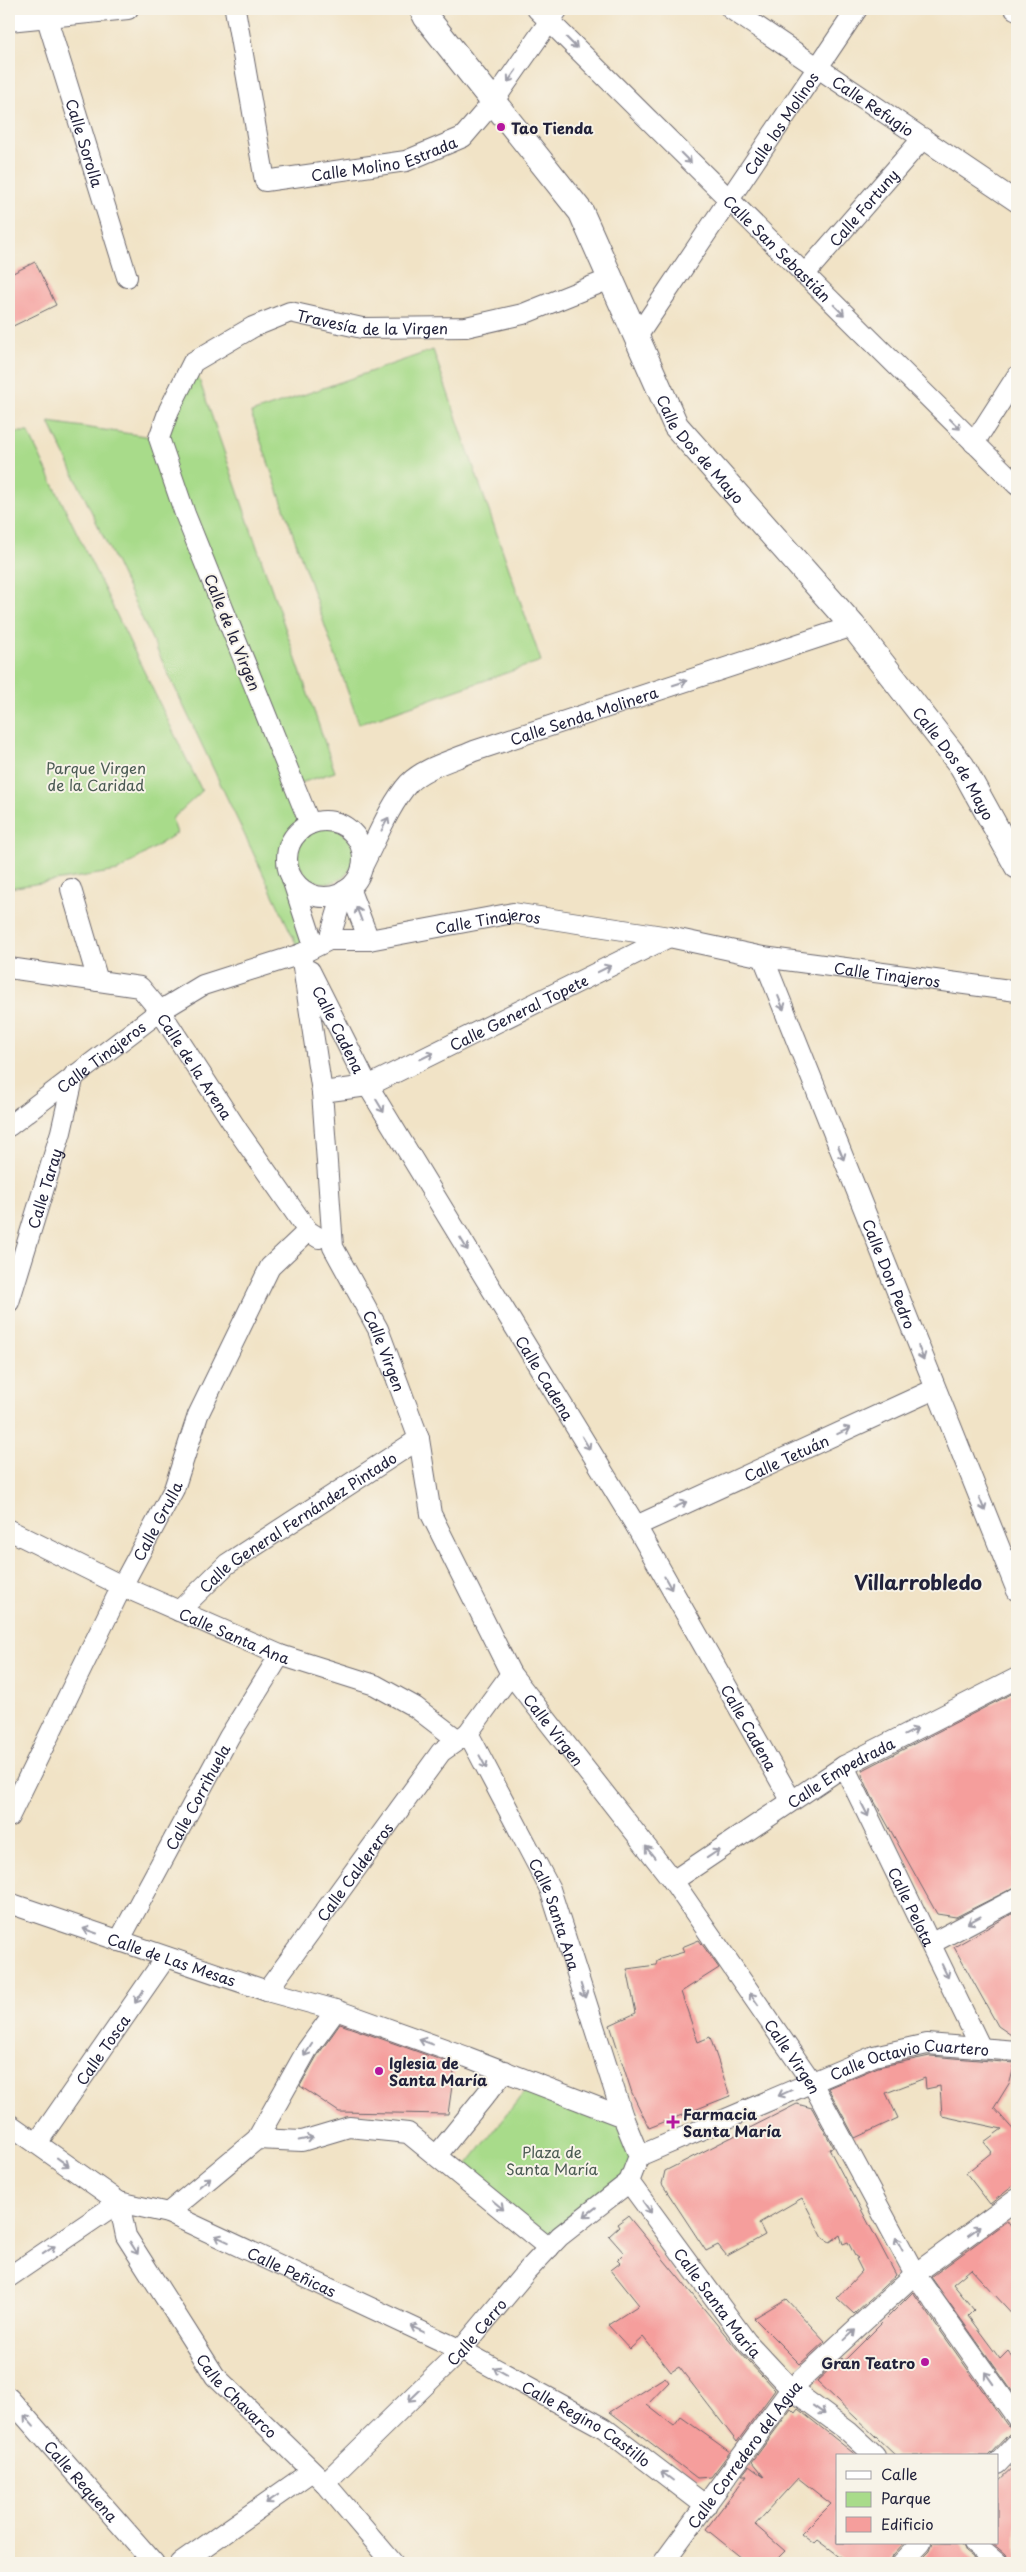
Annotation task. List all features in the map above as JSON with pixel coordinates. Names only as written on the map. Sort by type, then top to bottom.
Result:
[{"type":"street","points":[[9,21],[44,13],[128,9]]},
{"type":"street","name":"Calle Molino Estrada","points":[[235,9],[265,181],[406,161],[463,137],[493,102],[549,13]]},
{"type":"street","name":"Calle Dos de Mayo","points":[[422,9],[426,17],[581,212],[676,426],[853,626],[962,766],[1017,866]]},
{"type":"street","name":"Calle Refugio","points":[[731,9],[1017,202]]},
{"type":"street","name":"Calle los Molinos","points":[[636,338],[857,9]]},
{"type":"street","name":"Calle Sorolla","points":[[44,13],[127,277]]},
{"type":"street","name":"Calle San Sebastián","points":[[549,13],[729,201],[1017,485]]},
{"type":"street","name":"Calle Fortuny","points":[[804,275],[923,138]]},
{"type":"street","name":"Travesía de la Virgen","points":[[160,438],[169,410],[193,362],[253,326],[290,312],[362,328],[466,327],[523,314],[610,279]]},
{"type":"street","points":[[974,442],[1017,376]]},
{"type":"street","name":"Calle de la Virgen","points":[[160,438],[185,514],[310,824]]},
{"type":"street","name":"Calle Senda Molinera","points":[[362,867],[398,798],[409,783],[422,774],[474,751],[853,626]]},
{"type":"street","points":[[330,821],[345,826],[355,835],[360,845],[362,867],[357,878],[346,890],[315,947],[287,862],[289,846],[296,834],[310,824],[330,821]]},
{"type":"street","points":[[291,877],[303,890],[312,895],[331,896],[346,890]]},
{"type":"street","points":[[71,889],[98,981]]},
{"type":"street","points":[[346,890],[369,940]]},
{"type":"street","name":"Calle Tinajeros","points":[[9,1126],[74,1074],[160,1011],[203,985],[315,947],[369,940],[513,913],[669,937],[763,957],[1017,991]]},
{"type":"street","name":"Calle General Topete","points":[[322,1092],[368,1086],[669,937]]},
{"type":"street","name":"Calle Cadena","points":[[315,947],[368,1086],[636,1526],[791,1800]]},
{"type":"street","name":"Calle Virgen","points":[[315,947],[322,1092],[333,1247],[378,1329],[419,1439],[431,1514],[511,1674],[673,1881],[811,2081],[915,2274],[1017,2418]]},
{"type":"street","name":"Calle Don Pedro","points":[[763,957],[1017,1591]]},
{"type":"street","name":"Calle de la Arena","points":[[9,968],[140,987],[160,1011],[238,1130],[308,1231],[333,1247]]},
{"type":"street","name":"Calle Taray","points":[[9,1302],[61,1132],[74,1074]]},
{"type":"street","name":"Calle Grulla","points":[[9,1816],[122,1586],[174,1490],[198,1415],[270,1267],[308,1231]]},
{"type":"street","name":"Calle Tetuán","points":[[636,1526],[935,1389]]},
{"type":"street","name":"Calle General Fernández Pintado","points":[[179,1611],[227,1564],[419,1439]]},
{"type":"street","name":"Calle Santa Ana","points":[[9,1530],[122,1586],[280,1655],[375,1685],[463,1736],[550,1889],[624,2117]]},
{"type":"street","name":"Calle Corrihuela","points":[[119,1941],[229,1738],[280,1655]]},
{"type":"street","points":[[463,1736],[511,1674]]},
{"type":"street","name":"Calle Empedrada","points":[[673,1881],[844,1766],[1017,1678]]},
{"type":"street","name":"Calle Caldereros","points":[[267,1991],[442,1752],[463,1736]]},
{"type":"street","name":"Calle Pelota","points":[[844,1766],[932,1943],[981,2048]]},
{"type":"street","points":[[932,1943],[1017,1898]]},
{"type":"street","name":"Calle de Las Mesas","points":[[9,1903],[267,1991],[336,2010]]},
{"type":"street","name":"Calle Tosca","points":[[37,2143],[166,1957]]},
{"type":"street","points":[[168,2213],[257,2139],[307,2050],[336,2010],[505,2071],[624,2117],[640,2156],[629,2182]]},
{"type":"street","name":"Calle Octavio Cuartero","points":[[640,2156],[811,2081],[874,2056],[927,2044],[1017,2051]]},
{"type":"street","points":[[437,2155],[505,2071]]},
{"type":"street","points":[[9,2124],[119,2202],[9,2277]]},
{"type":"street","points":[[257,2139],[302,2141],[349,2127],[408,2132],[549,2248]]},
{"type":"street","name":"Calle Cerro","points":[[181,2563],[318,2477],[461,2350],[560,2236],[629,2182]]},
{"type":"street","name":"Calle Santa María","points":[[629,2182],[746,2341],[792,2389],[849,2432],[873,2454]]},
{"type":"street","name":"Calle Corredero del Agua","points":[[662,2563],[792,2389],[915,2274],[1017,2199]]},
{"type":"street","name":"Calle Peñicas","points":[[119,2202],[168,2213],[461,2350]]},
{"type":"street","name":"Calle Chavarco","points":[[119,2202],[126,2236],[215,2376],[318,2477],[393,2563]]},
{"type":"street","name":"Calle Regino Castillo","points":[[461,2350],[604,2428],[706,2506]]},
{"type":"street","name":"Calle Requena","points":[[9,2398],[154,2563]]},
{"type":"street","points":[[998,2463],[1017,2443]]},
{"type":"street","points":[[902,2563],[920,2544]]},
{"type":"street","points":[[974,2544],[997,2563]]},
{"type":"green space","points":[[433,350],[541,661],[359,724],[251,413]]},
{"type":"green space","points":[[193,362],[335,772],[294,785],[310,824],[292,839],[287,856],[291,881],[314,946],[301,954],[49,422],[159,438]]},
{"type":"green space","name":"Parque Virgen de la Caridad","points":[[9,432],[28,432],[202,791],[172,819],[177,833],[118,871],[9,888]]},
{"type":"green space","points":[[326,827],[337,829],[346,835],[352,844],[354,855],[352,866],[346,875],[337,881],[326,883],[315,881],[306,875],[300,866],[298,855],[300,844],[306,835],[315,829]]},
{"type":"green space","name":"Plaza de Santa María","points":[[532,2082],[623,2117],[639,2156],[629,2182],[549,2248],[461,2173]]},
{"type":"building","points":[[35,262],[56,305],[9,328],[9,275]]},
{"type":"building","points":[[1017,1691],[1017,1886],[956,1917],[937,1914],[872,1797],[862,1775],[863,1770]]},
{"type":"building","points":[[1017,1911],[1017,2039],[998,2026],[954,1947]]},
{"type":"building","points":[[699,1940],[719,1968],[681,1992],[698,2042],[710,2037],[730,2096],[649,2128],[632,2093],[610,2025],[636,2013],[627,1969],[656,1965],[657,1960],[684,1952],[682,1947]]},
{"type":"building","name":"Iglesia de Santa María","points":[[340,2024],[455,2065],[448,2114],[339,2112],[300,2086],[317,2056]]},
{"type":"building","points":[[930,2056],[1015,2063],[1010,2082],[994,2108],[1017,2134],[1017,2183],[990,2204],[966,2173],[992,2152],[984,2142],[1002,2129],[942,2116],[940,2086],[926,2089],[925,2078],[886,2093],[898,2118],[855,2138],[828,2088],[878,2067]]},
{"type":"building","points":[[797,2104],[812,2108],[833,2147],[829,2149],[896,2275],[854,2314],[837,2298],[862,2271],[856,2259],[858,2258],[848,2242],[843,2244],[840,2235],[830,2242],[823,2238],[802,2198],[759,2223],[765,2235],[727,2256],[718,2245],[706,2251],[662,2184],[665,2171]]},
{"type":"building","points":[[628,2216],[737,2349],[775,2390],[737,2442],[679,2367],[671,2372],[643,2337],[630,2349],[608,2325],[639,2305],[611,2270],[620,2263],[617,2260],[624,2253],[609,2236],[619,2227],[617,2224]]},
{"type":"building","points":[[1007,2221],[1017,2235],[1017,2319],[971,2269],[953,2284],[974,2310],[968,2316],[1000,2359],[1008,2351],[1017,2363],[1017,2398],[931,2277]]},
{"type":"building","points":[[913,2292],[1007,2425],[1017,2430],[1008,2435],[990,2454],[894,2454],[817,2381],[842,2358],[844,2361]]},
{"type":"building","points":[[786,2299],[825,2341],[800,2364],[754,2318]]},
{"type":"building","points":[[665,2377],[669,2382],[647,2405],[674,2426],[681,2417],[730,2452],[711,2477],[697,2478],[610,2412]]},
{"type":"building","points":[[791,2409],[795,2413],[798,2409],[854,2454],[836,2454],[836,2544],[903,2544],[893,2555],[890,2563],[849,2563],[818,2540],[814,2544],[801,2534],[831,2504],[798,2478],[755,2525],[785,2551],[773,2563],[748,2563],[706,2529],[747,2475],[742,2475],[749,2466],[764,2477],[752,2462]]},
{"type":"building","points":[[1017,2463],[1017,2563],[1009,2563],[1005,2554],[993,2544],[998,2544],[998,2481]]},
{"type":"building","points":[[933,2544],[961,2544],[965,2552],[979,2563],[918,2563],[930,2551]]},
{"type":"place","name":"Tao Tienda","points":[[501,127]]},
{"type":"place","name":"Iglesia de Santa María","points":[[379,2071]]},
{"type":"place","name":"Farmacia Santa María","points":[[673,2122]]},
{"type":"place","name":"Gran Teatro","points":[[925,2362]]},
{"type":"district","name":"Villarrobledo","points":[[918,1582]]}]
